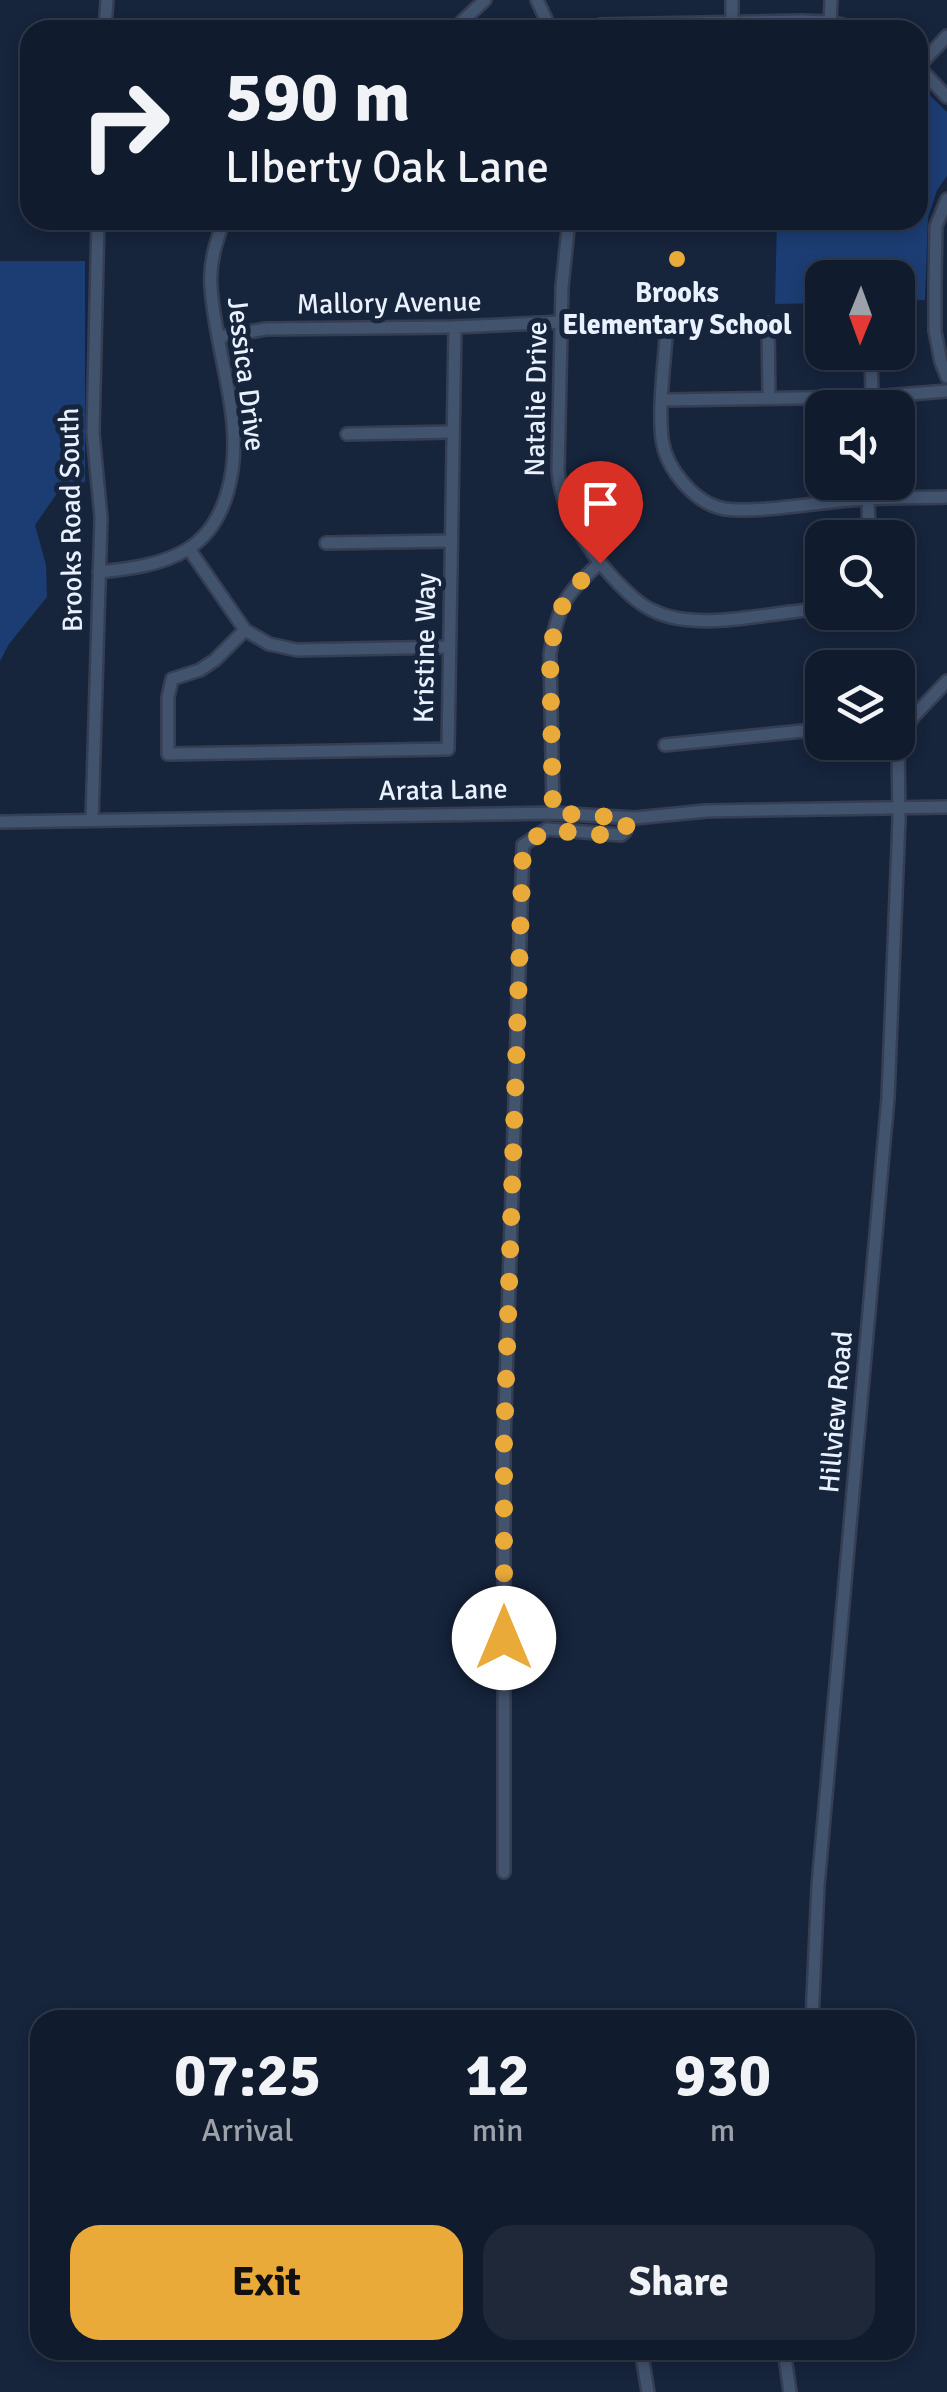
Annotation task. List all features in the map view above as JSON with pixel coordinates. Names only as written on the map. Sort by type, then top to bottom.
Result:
[{"type":"street","points":[[464,20],[485,0]]},
{"type":"street","points":[[928,56],[947,36]]},
{"type":"street","points":[[928,77],[947,97]]},
{"type":"street","points":[[947,199],[936,226],[941,285],[935,331],[947,377]]},
{"type":"street","name":"Brooks Road South","points":[[92,820],[100,507],[93,434],[98,230]]},
{"type":"street","name":"Jessica Drive","points":[[189,548],[212,526],[226,497],[235,460],[233,423],[211,286],[212,254],[220,230]]},
{"type":"street","name":"Natalie Drive","points":[[568,230],[561,322],[558,470],[568,516],[600,563],[633,598],[654,611],[697,622],[805,612]]},
{"type":"street","name":"Mallory Avenue","points":[[219,337],[266,329],[561,322]]},
{"type":"street","points":[[768,323],[769,398]]},
{"type":"street","points":[[667,324],[662,442],[672,467],[687,487],[707,503],[725,508],[846,500]]},
{"type":"street","name":"Kristine Way","points":[[245,630],[215,660],[200,670],[172,679],[168,697],[168,754],[448,750],[455,327]]},
{"type":"street","points":[[915,394],[947,391]]},
{"type":"street","points":[[663,400],[805,398]]},
{"type":"street","points":[[347,434],[453,432]]},
{"type":"street","points":[[915,497],[947,497]]},
{"type":"street","points":[[326,543],[451,541]]},
{"type":"street","points":[[99,572],[130,569],[189,548],[245,630],[270,644],[297,650],[449,646]]},
{"type":"street","points":[[553,813],[552,640],[562,603],[574,586],[600,563]]},
{"type":"street","points":[[915,716],[947,681]]},
{"type":"street","points":[[934,693],[947,704]]},
{"type":"street","points":[[665,744],[805,732]]},
{"type":"street","name":"Hillview Road","points":[[812,2010],[819,1874],[888,1098],[898,760]]},
{"type":"street","name":"Arata Lane","points":[[0,822],[553,813],[628,818],[706,811],[947,807]]},
{"type":"street","points":[[504,1872],[504,1444],[523,845],[547,830],[621,835],[628,818]]},
{"type":"street","points":[[643,2360],[648,2392]]},
{"type":"street","points":[[785,2360],[790,2392]]},
{"type":"shaded area","points":[[928,94],[947,112],[947,176],[937,190],[928,217]]},
{"type":"shaded area","points":[[777,230],[928,230],[925,300],[915,300],[915,260],[805,260],[805,303],[775,304]]},
{"type":"shaded area","points":[[0,261],[85,261],[85,482],[58,492],[35,525],[46,565],[47,597],[0,661]]},
{"type":"place","name":"Brooks Elementary School","points":[[677,259]]},
{"type":"route","points":[[504,1638],[504,1444],[523,845],[547,830],[615,836],[627,828],[628,818],[553,813],[550,654],[554,628],[562,603],[574,586],[600,563]]}]
